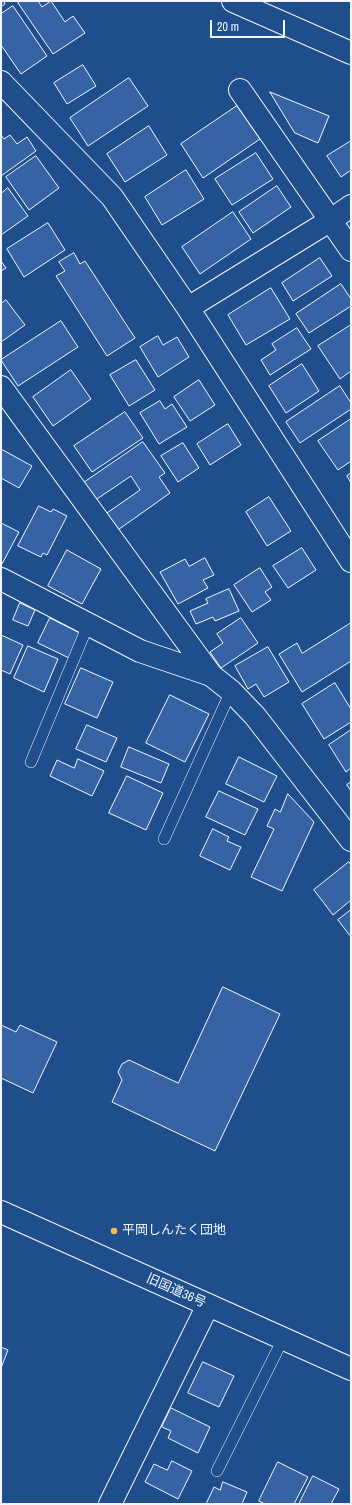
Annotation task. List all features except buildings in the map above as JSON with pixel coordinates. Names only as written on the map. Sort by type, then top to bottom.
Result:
[{"type":"main road","points":[[233,1],[351,53]]},
{"type":"main road","points":[[1,82],[112,197],[188,308],[351,561]]},
{"type":"main road","points":[[240,90],[351,250]]},
{"type":"main road","points":[[188,308],[331,220],[351,206]]},
{"type":"main road","points":[[1,387],[211,675],[231,691],[255,716],[351,840]]},
{"type":"main road","points":[[1,579],[140,651],[211,675]]},
{"type":"main road","name":"旧国道36号","points":[[1,1212],[351,1369]]},
{"type":"main road","points":[[110,1504],[208,1305]]},
{"type":"lane","points":[[31,762],[88,625]]},
{"type":"lane","points":[[164,839],[231,691]]},
{"type":"lane","points":[[217,1471],[283,1339]]},
{"type":"place","name":"平岡しんたく団地","points":[[114,1231]]}]
